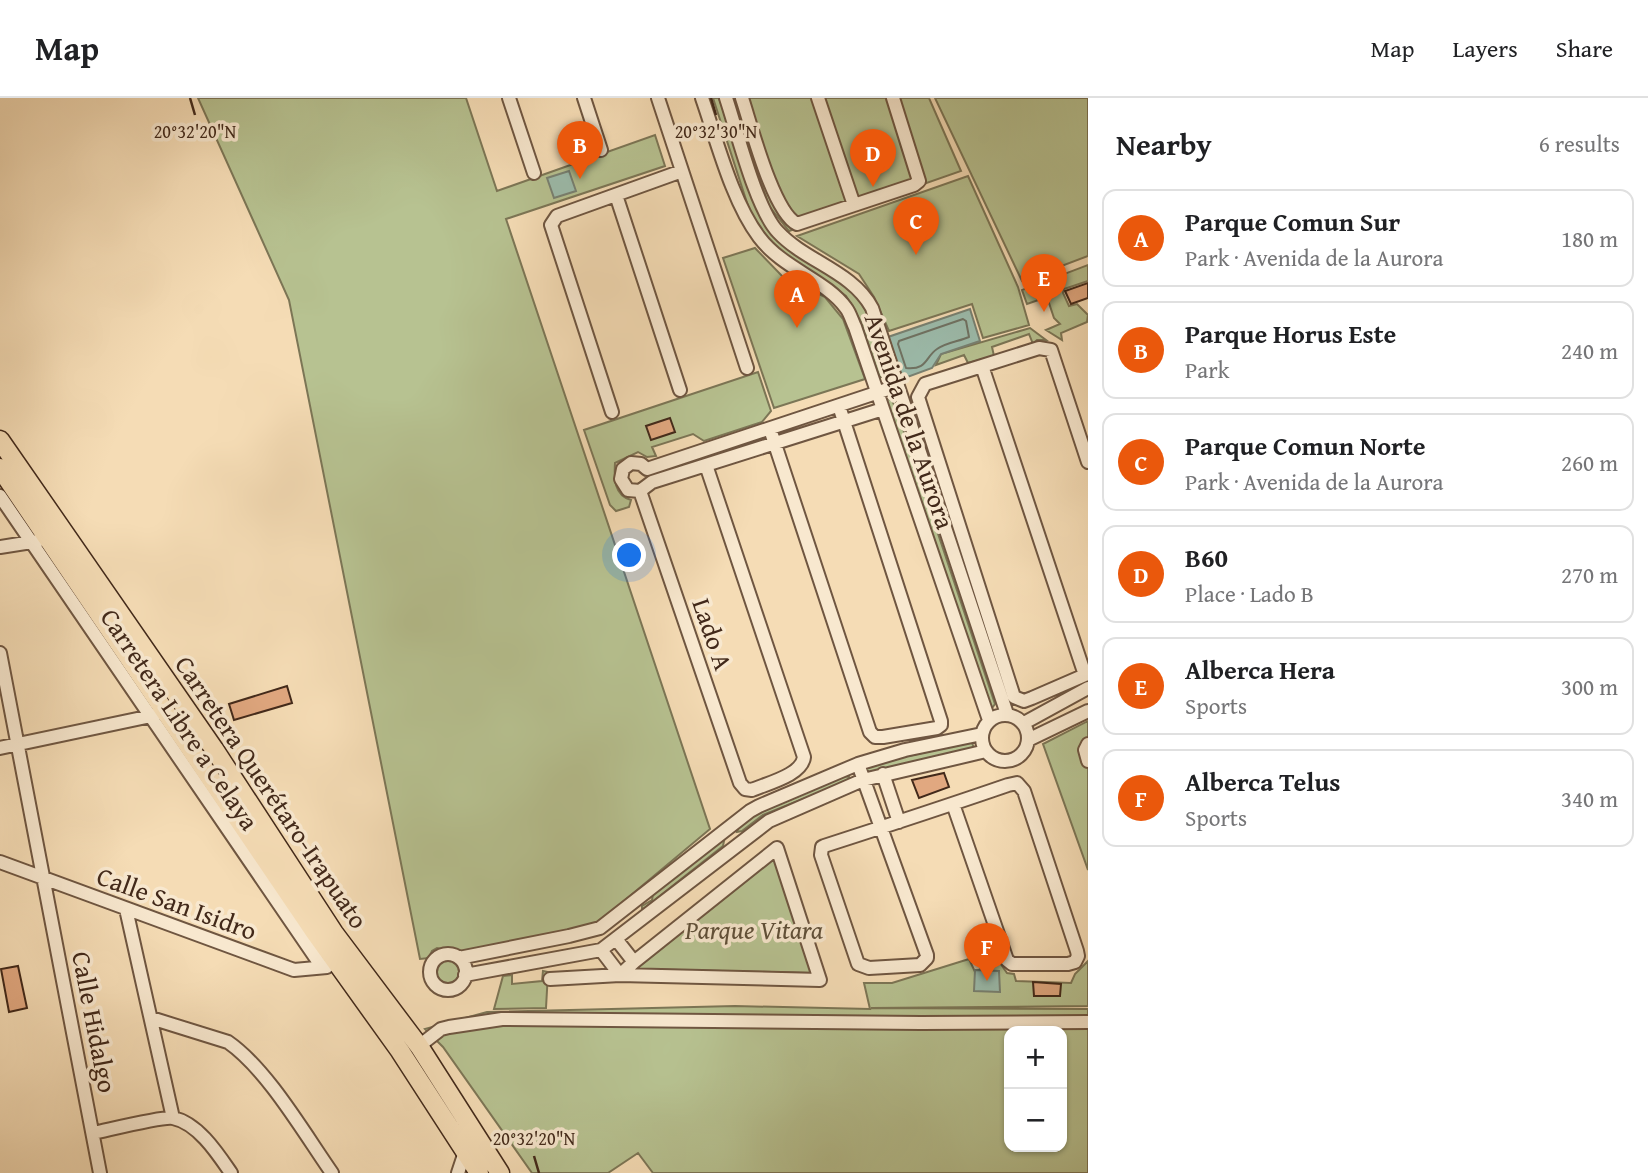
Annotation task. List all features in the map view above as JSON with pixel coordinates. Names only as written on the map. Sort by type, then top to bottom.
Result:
[{"type":"highway","name":"Carretera Querétaro-Irapuato","points":[[0,440],[202,732],[334,933],[419,1046],[498,1168]]},
{"type":"highway","points":[[0,468],[40,540],[158,714],[312,940],[400,1051],[478,1172]]},
{"type":"street","points":[[509,98],[534,173]]},
{"type":"street","points":[[584,98],[601,150]]},
{"type":"street","points":[[658,98],[747,368]]},
{"type":"street","name":"Avenida de la Aurora","points":[[702,98],[740,206],[758,237],[779,259],[832,294],[846,308],[878,393],[989,720]]},
{"type":"street","name":"Avenida de la Aurora","points":[[726,98],[766,215],[778,232],[813,259],[853,283],[872,309],[1007,714]]},
{"type":"street","points":[[742,98],[773,191],[792,221],[801,223],[919,181],[893,98]]},
{"type":"street","points":[[818,98],[854,205]]},
{"type":"street","points":[[612,412],[551,225],[556,216],[682,171]]},
{"type":"street","points":[[616,195],[680,390]]},
{"type":"street","points":[[1087,678],[1024,701],[1014,697],[918,397],[925,384],[1039,348],[1051,351],[1088,462]]},
{"type":"street","points":[[982,366],[1087,678]]},
{"type":"street","points":[[839,406],[941,721],[937,728],[883,737],[875,737],[870,732],[770,429],[897,386]]},
{"type":"street","points":[[640,491],[652,482],[883,409]]},
{"type":"street","name":"Lado A","points":[[706,465],[804,757],[804,762],[798,769],[752,790],[745,789],[740,783],[640,491],[631,491],[622,483],[621,472],[629,464],[638,463],[648,469],[770,429]]},
{"type":"street","points":[[0,496],[40,540]]},
{"type":"street","points":[[0,547],[40,540]]},
{"type":"street","name":"Calle Hidalgo","points":[[0,653],[100,1173]]},
{"type":"street","points":[[1024,723],[1087,678]]},
{"type":"street","points":[[1030,739],[1024,723],[1007,714],[989,720],[982,734],[986,751],[998,760],[1013,760],[1025,751],[1030,739],[1088,711]]},
{"type":"street","points":[[0,748],[158,714]]},
{"type":"street","points":[[459,958],[465,968],[460,985],[451,990],[440,988],[432,981],[430,970],[438,956],[449,954],[459,958],[591,931],[605,925],[759,806],[858,764],[905,750],[982,734]]},
{"type":"street","points":[[1088,744],[1085,750],[1088,761]]},
{"type":"street","points":[[465,975],[601,950],[769,821],[863,780],[986,751]]},
{"type":"street","points":[[858,764],[880,828],[927,955],[926,961],[920,965],[869,968],[858,964],[821,855],[824,846],[880,828],[899,822],[1008,785],[1017,783],[1023,788],[1077,951],[1075,962],[1017,964],[1007,960],[953,804]]},
{"type":"street","points":[[883,774],[899,822]]},
{"type":"street","points":[[729,828],[740,842]]},
{"type":"street","points":[[550,979],[620,975],[820,980],[777,849],[620,975]]},
{"type":"street","name":"Calle San Isidro","points":[[0,862],[294,970],[301,970]]},
{"type":"street","points":[[126,909],[173,1118]]},
{"type":"street","points":[[569,936],[573,957]]},
{"type":"street","points":[[616,939],[634,962]]},
{"type":"street","points":[[312,940],[301,970],[331,966]]},
{"type":"street","points":[[601,950],[620,975]]},
{"type":"street","points":[[151,1018],[228,1042],[246,1056],[332,1173]]},
{"type":"street","points":[[419,1046],[441,1029],[502,1019],[1088,1022]]},
{"type":"street","points":[[93,1133],[173,1118],[197,1130],[212,1145],[231,1173]]},
{"type":"street","points":[[458,1173],[465,1152]]},
{"type":"green space","points":[[198,98],[466,98],[497,191],[655,135],[665,166],[506,219],[710,829],[600,921],[583,928],[458,952],[437,948],[429,958],[420,959],[289,300]]},
{"type":"green space","points":[[713,98],[719,98],[752,198],[763,221],[798,256],[843,284],[858,298],[865,309],[886,367],[883,377],[878,373],[861,322],[846,296],[778,251],[751,215]]},
{"type":"green space","points":[[732,98],[929,98],[961,171],[789,231],[769,206]]},
{"type":"green space","points":[[935,98],[1088,98],[1088,256],[1022,281]]},
{"type":"green space","points":[[968,176],[1018,287],[1029,325],[983,338],[972,304],[889,331],[874,297],[859,274],[797,236]]},
{"type":"green space","points":[[755,248],[782,276],[825,297],[843,319],[865,379],[774,408],[723,258]]},
{"type":"green space","points":[[1088,265],[1088,281],[1064,289],[1063,293],[1069,306],[1077,304],[1088,315],[1087,322],[1061,333],[1062,340],[1046,330],[1060,324],[1054,318],[1047,297],[1027,304],[1022,290]]},
{"type":"green space","points":[[1030,328],[1046,340],[1037,340],[1033,344],[1029,334],[992,347],[994,356],[968,363],[964,355],[936,365],[941,354]]},
{"type":"green space","points":[[758,372],[771,411],[762,422],[704,441],[693,434],[652,447],[656,456],[647,457],[638,452],[615,463],[618,490],[631,500],[629,507],[616,511],[610,505],[584,430]]},
{"type":"green space","points":[[886,400],[892,400],[898,414],[995,704],[992,708]]},
{"type":"green space","points":[[1088,721],[1088,870],[1043,744]]},
{"type":"green space","points":[[972,743],[974,748],[869,774],[866,769],[867,765]]},
{"type":"green space","points":[[845,776],[849,777],[848,781],[763,815],[737,832],[739,825],[754,815]]},
{"type":"green space","points":[[719,841],[724,841],[723,846],[642,910],[642,906],[652,900],[653,894]]},
{"type":"green space","name":"Parque Vitara","points":[[775,858],[812,973],[636,969]]},
{"type":"green space","points":[[447,958],[457,961],[460,971],[457,981],[447,984],[437,981],[434,971],[437,961]]},
{"type":"green space","points":[[969,959],[975,972],[998,960],[1007,973],[1014,974],[1016,981],[1071,983],[1075,974],[1088,961],[1088,1006],[871,1008],[1088,1009],[1088,1173],[653,1173],[638,1153],[608,1173],[532,1173],[443,1047],[425,1029],[487,1012],[735,1006],[870,1009],[864,983],[892,983]]},
{"type":"green space","points":[[543,971],[548,972],[546,1008],[494,1009],[503,976],[512,975],[512,984],[542,981]]},
{"type":"water","points":[[569,171],[576,191],[554,198],[547,178]]},
{"type":"water","points":[[970,309],[980,341],[941,354],[932,368],[902,379],[888,337]]},
{"type":"water","points":[[975,970],[999,971],[1000,992],[974,991]]},
{"type":"building","points":[[1088,283],[1088,298],[1071,304],[1065,291]]},
{"type":"building","points":[[670,418],[675,432],[651,440],[646,426]]},
{"type":"building","points":[[287,686],[292,703],[234,720],[229,704]]},
{"type":"building","points":[[944,773],[949,787],[919,798],[912,780]]},
{"type":"building","points":[[18,966],[27,1008],[9,1012],[1,969]]},
{"type":"building","points":[[1033,982],[1061,984],[1060,996],[1034,996]]},
{"type":"place","name":"Parque Horus Este","points":[[580,179]]},
{"type":"place","name":"B60","points":[[873,187]]},
{"type":"place","name":"Parque Comun Norte","points":[[916,255]]},
{"type":"place","name":"Alberca Hera","points":[[1044,312]]},
{"type":"place","name":"Parque Comun Sur","points":[[797,328]]},
{"type":"place","name":"Alberca Telus","points":[[987,981]]}]
